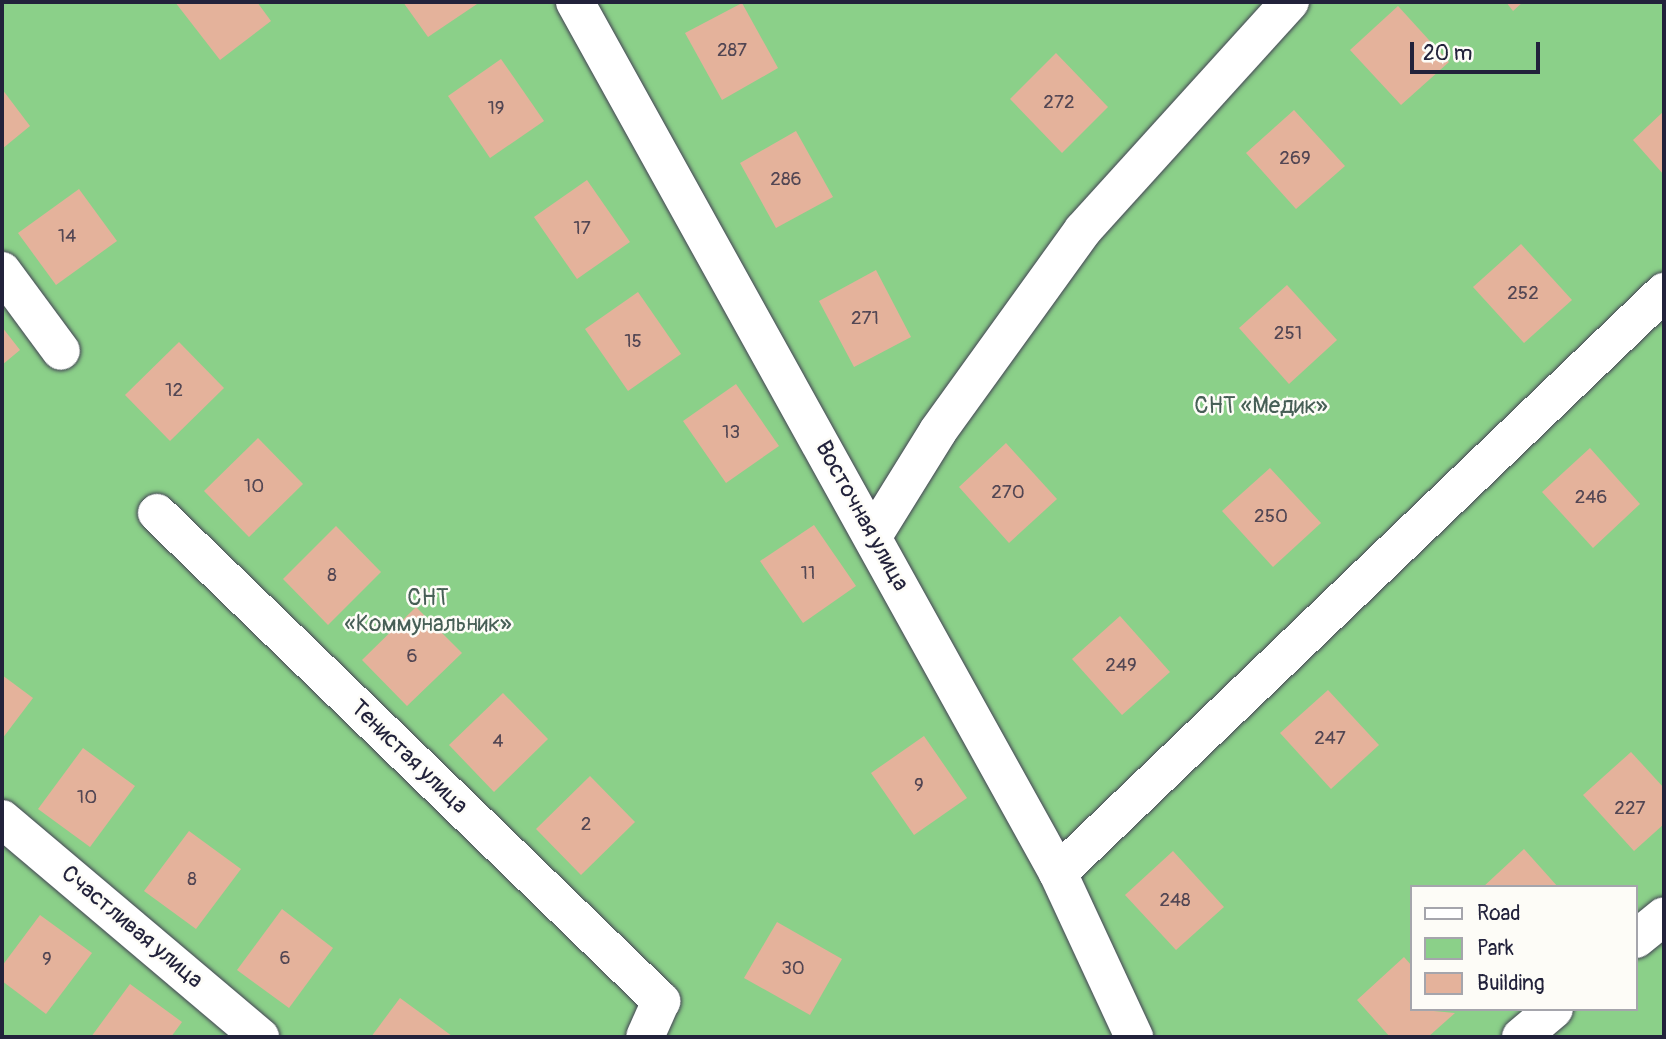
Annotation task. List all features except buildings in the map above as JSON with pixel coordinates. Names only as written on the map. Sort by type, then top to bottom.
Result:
[{"type":"street","points":[[873,536],[938,431],[1083,230],[1290,2]]},
{"type":"street","name":"Восточная улица","points":[[589,6],[873,536],[1058,873],[1134,1037]]},
{"type":"street","points":[[2,271],[61,351]]},
{"type":"street","points":[[1058,873],[1664,292]]},
{"type":"street","name":"Тенистая улица","points":[[157,513],[661,1001],[645,1037]]},
{"type":"street","name":"Счастливая улица","points":[[2,820],[260,1037]]},
{"type":"street","points":[[1638,938],[1664,916]]},
{"type":"street","points":[[1521,1037],[1552,1011]]},
{"type":"green space","points":[[2,2],[1664,2],[1664,1037],[2,1037]]},
{"type":"park label","name":"СНТ «Медик»","points":[[1261,406]]},
{"type":"park label","name":"СНТ «Коммунальник»","points":[[428,611]]}]
